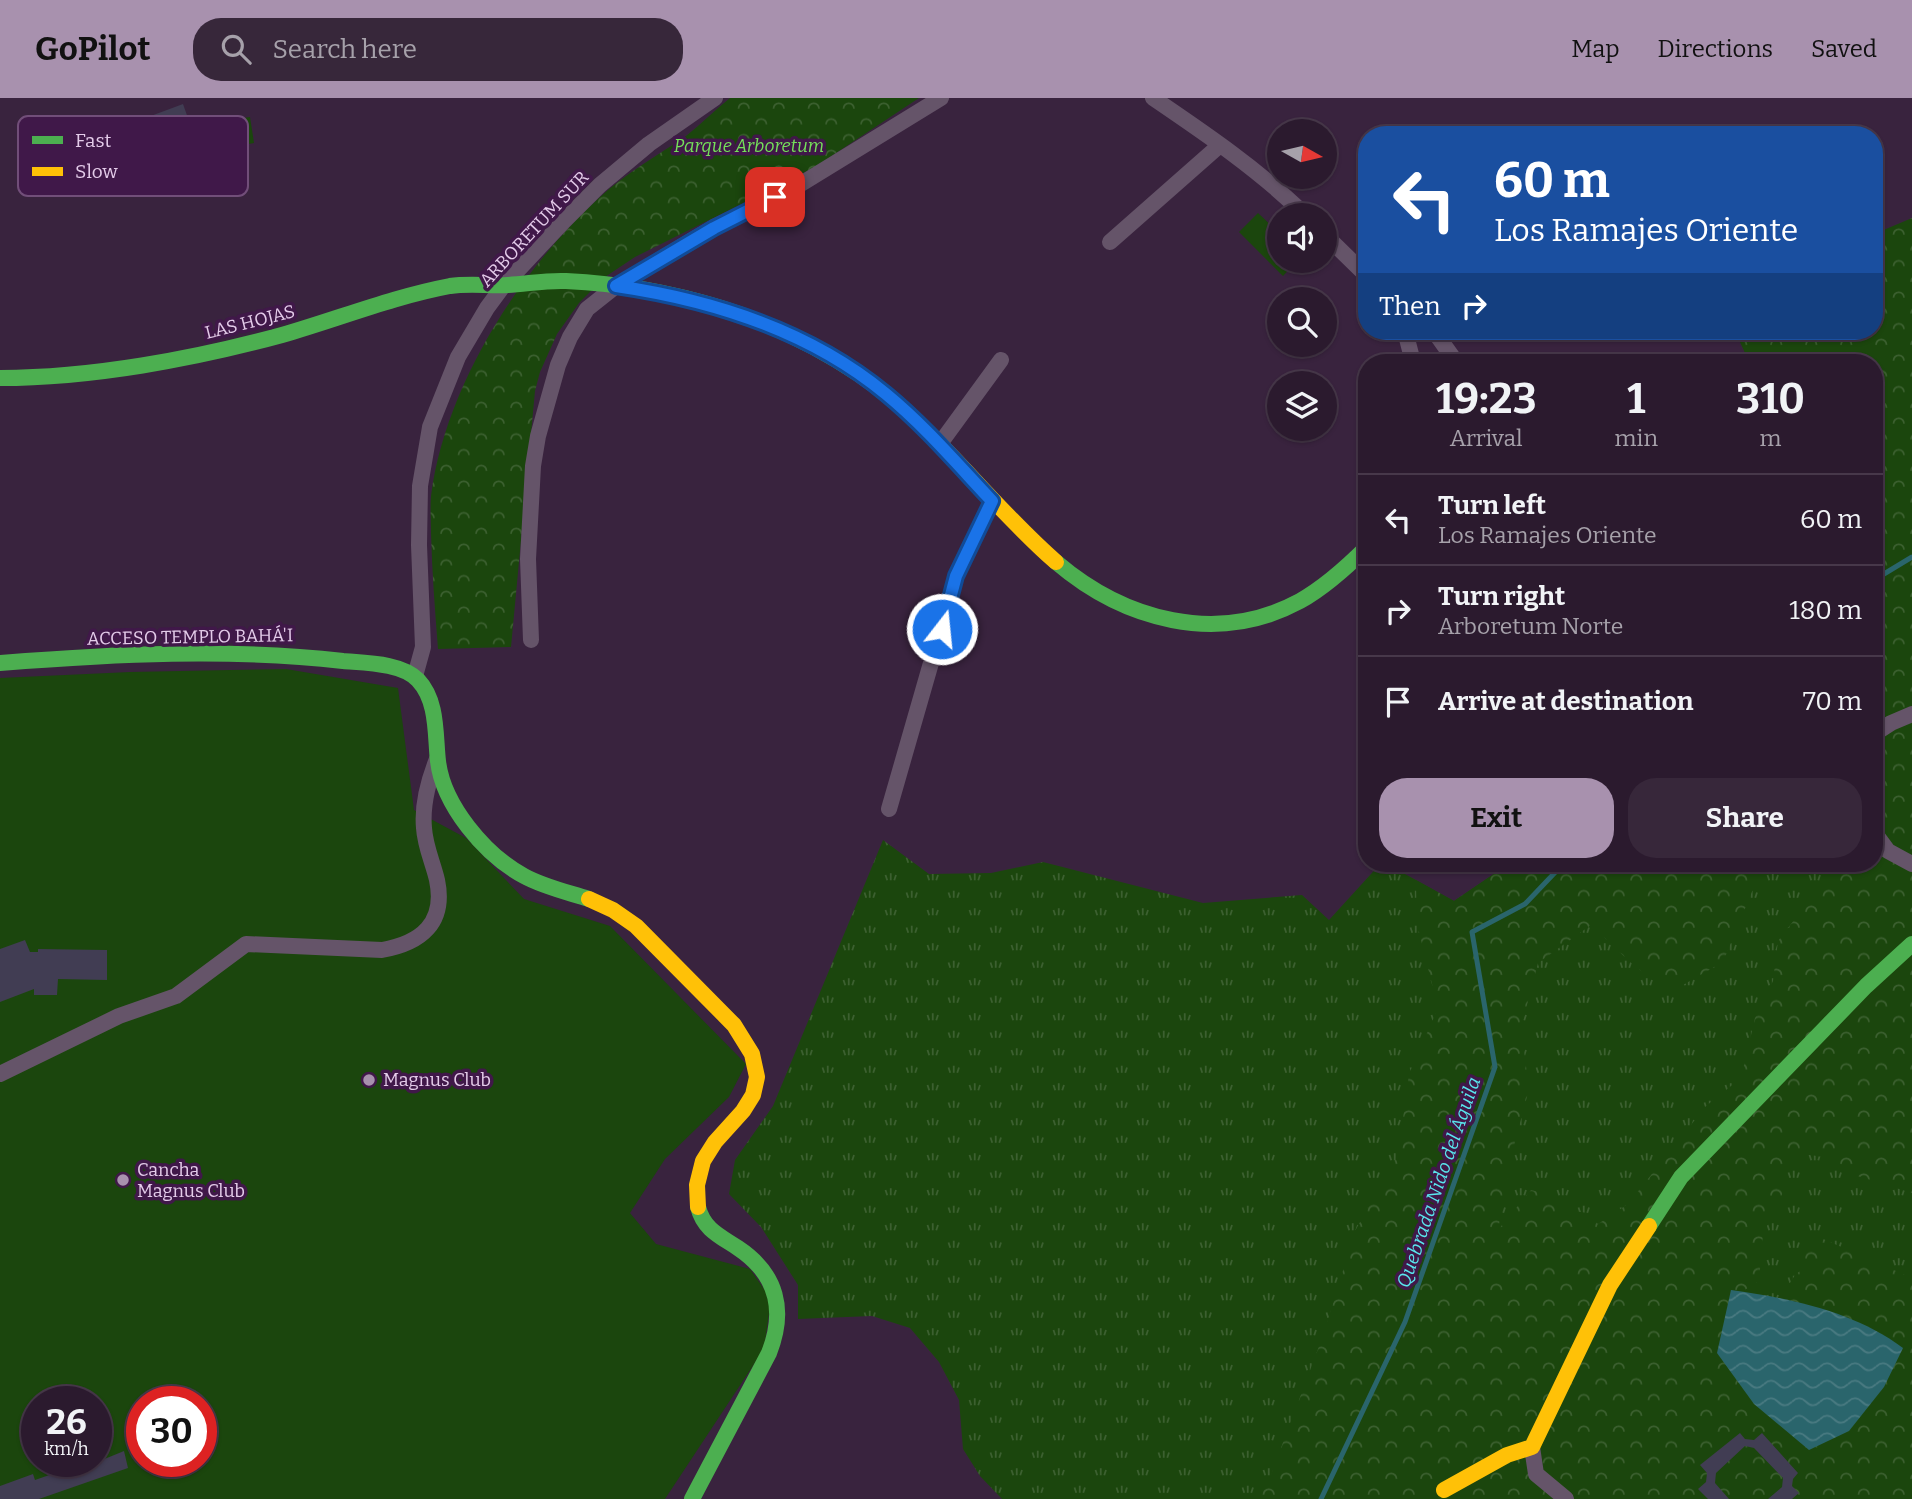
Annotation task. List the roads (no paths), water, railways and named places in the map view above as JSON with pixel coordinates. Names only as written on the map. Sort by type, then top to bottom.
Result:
[{"type":"street","name":"ARBORETUM SUR","points":[[415,676],[423,647],[420,486],[430,427],[458,357],[504,285],[600,184],[649,144],[715,98]]},
{"type":"street","points":[[531,640],[528,559],[533,466],[538,436],[547,398],[570,337],[587,309],[616,286],[714,228],[807,181],[941,98]]},
{"type":"street","points":[[1153,98],[1220,145],[1291,203]]},
{"type":"street","points":[[1110,242],[1220,145]]},
{"type":"street","points":[[1337,247],[1358,267]]},
{"type":"street","name":"LAS HOJAS","points":[[0,378],[62,375],[219,351],[282,335],[410,295],[457,285],[564,281],[616,286],[703,303],[754,320],[797,338],[848,367],[886,394],[992,501],[1087,587],[1140,614],[1182,623],[1228,624],[1273,613],[1294,605],[1334,580],[1358,556]]},
{"type":"street","points":[[939,445],[1000,360]]},
{"type":"street","points":[[889,809],[956,576],[992,501]]},
{"type":"street","name":"ACCESO TEMPLO BAHÁ'I","points":[[0,663],[162,653],[277,653],[382,666],[405,670],[415,676]]},
{"type":"street","points":[[415,676],[430,698],[434,713],[442,781],[449,799],[466,823],[528,879],[592,900],[626,917],[734,1025],[746,1040],[755,1059],[758,1074],[754,1097],[710,1149],[696,1185],[696,1200],[706,1226],[742,1251],[767,1277],[777,1301],[778,1323],[764,1363],[692,1499]]},
{"type":"street","points":[[1883,728],[1912,714]]},
{"type":"street","points":[[0,1074],[119,1017],[176,996],[246,944],[382,950],[400,947],[427,930],[435,920],[439,908],[437,880],[423,823],[431,775],[438,759]]},
{"type":"street","points":[[1883,844],[1888,851],[1912,864]]},
{"type":"street","points":[[1566,1499],[1536,1474],[1532,1447],[1610,1285],[1681,1177],[1866,986],[1912,944]]},
{"type":"street","points":[[1444,1490],[1507,1455],[1532,1447]]},
{"type":"water","points":[[1731,1290],[1821,1308],[1864,1325],[1903,1348],[1884,1387],[1849,1431],[1809,1450],[1754,1404],[1717,1353]]},
{"type":"waterway","name":"Quebrada Nido del Águila","points":[[1883,575],[1912,557]]},
{"type":"waterway","name":"Quebrada Nido del Águila","points":[[1321,1499],[1405,1322],[1495,1067],[1472,932],[1525,904],[1555,872]]},
{"type":"place","name":"Magnus Club","points":[[369,1080]]},
{"type":"place","name":"Cancha Magnus Club","points":[[123,1180]]},
{"type":"park label","name":"Parque Arboretum","points":[[749,146]]}]
